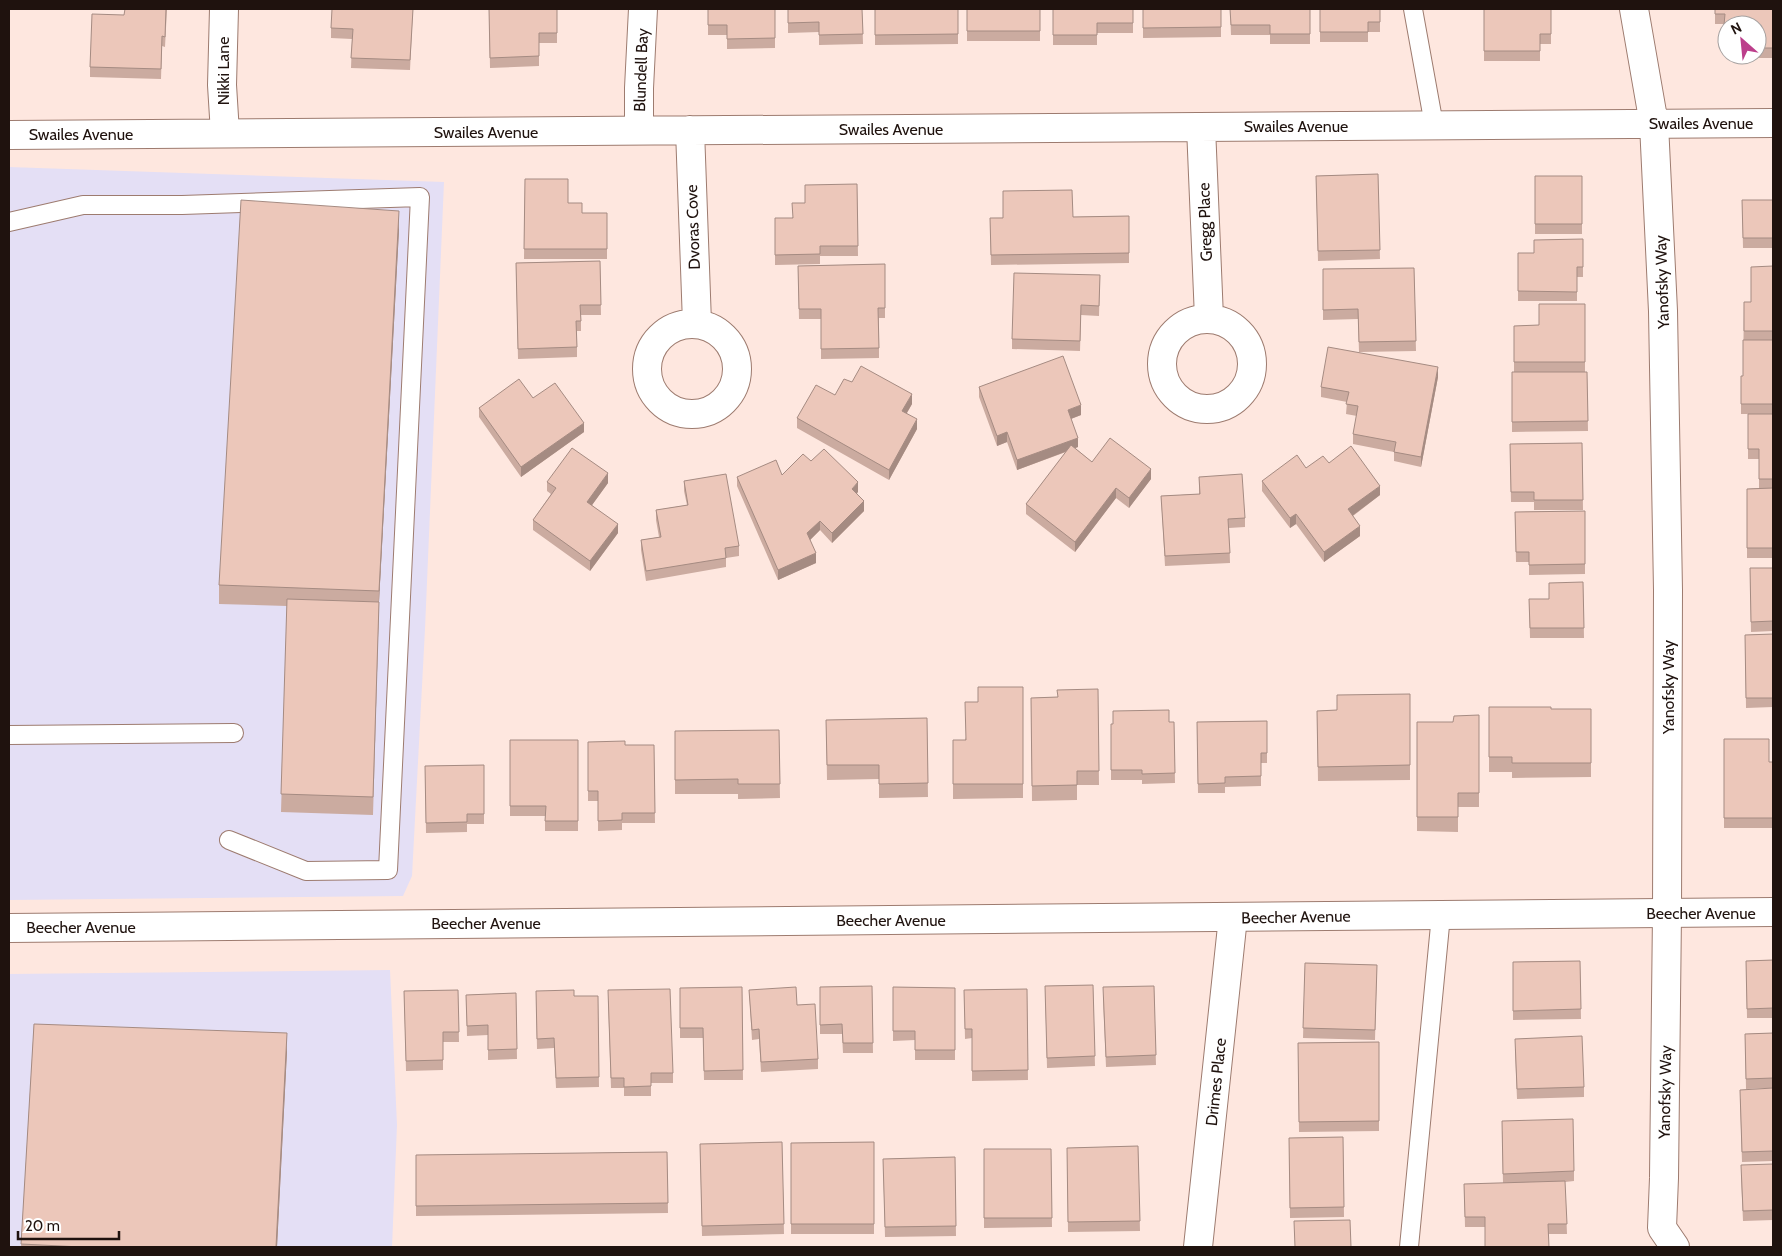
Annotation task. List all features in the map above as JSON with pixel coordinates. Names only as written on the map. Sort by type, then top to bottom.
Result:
[{"type":"street","name":"Nikki Lane","points":[[224,9],[222,85],[225,133]]},
{"type":"street","name":"Blundell Bay","points":[[639,130],[643,9]]},
{"type":"street","points":[[1634,9],[1654,124]]},
{"type":"street","name":"Swailes Avenue","points":[[9,135],[1773,123]]},
{"type":"street","name":"Yanofsky Way","points":[[1654,124],[1664,311],[1667,520],[1667,913],[1662,1228],[1675,1247]]},
{"type":"street","name":"Gregg Place","points":[[1201,127],[1209,318]]},
{"type":"street","name":"Dvoras Cove","points":[[690,130],[697,323]]},
{"type":"street","name":"Beecher Avenue","points":[[9,928],[1773,912]]},
{"type":"street","name":"Drimes Place","points":[[1198,1247],[1233,917]]},
{"type":"lane","points":[[1413,9],[1434,125]]},
{"type":"lane","points":[[9,222],[83,205],[182,205],[420,197],[388,870],[306,871],[229,840]]},
{"type":"lane","points":[[9,735],[234,733]]},
{"type":"lane","points":[[1409,1247],[1441,915]]},
{"type":"shaded area","points":[[9,167],[444,182],[425,629],[412,876],[403,896],[9,900]]},
{"type":"shaded area","points":[[390,970],[397,1125],[392,1247],[9,1247],[9,974]]},
{"type":"building","points":[[125,9],[166,9],[165,37],[162,36],[161,69],[90,67],[92,14],[124,15]]},
{"type":"building","points":[[332,9],[413,9],[410,60],[351,58],[353,29],[331,28]]},
{"type":"building","points":[[489,9],[557,9],[557,33],[539,33],[539,56],[490,58]]},
{"type":"building","points":[[708,9],[775,9],[775,38],[727,39],[727,25],[708,25]]},
{"type":"building","points":[[788,9],[862,9],[863,34],[819,35],[819,22],[788,23]]},
{"type":"building","points":[[875,9],[958,9],[958,34],[875,35]]},
{"type":"building","points":[[967,9],[1040,9],[1040,31],[967,31]]},
{"type":"building","points":[[1053,9],[1133,9],[1133,23],[1097,23],[1097,35],[1053,35]]},
{"type":"building","points":[[1143,9],[1221,9],[1221,27],[1143,28]]},
{"type":"building","points":[[1230,9],[1310,9],[1310,34],[1270,34],[1270,25],[1231,25]]},
{"type":"building","points":[[1320,9],[1380,9],[1380,22],[1368,22],[1368,32],[1320,32]]},
{"type":"building","points":[[1484,9],[1551,9],[1551,34],[1540,34],[1540,51],[1484,51]]},
{"type":"building","points":[[1715,9],[1773,9],[1773,48],[1767,48],[1767,15],[1715,14]]},
{"type":"building","points":[[1378,174],[1380,250],[1318,251],[1316,176]]},
{"type":"building","points":[[1535,176],[1582,176],[1582,224],[1535,224]]},
{"type":"building","points":[[525,179],[568,179],[568,203],[582,203],[582,213],[607,213],[607,249],[524,249]]},
{"type":"building","points":[[857,184],[858,246],[820,246],[820,254],[775,255],[775,218],[793,218],[792,203],[805,203],[805,185]]},
{"type":"building","points":[[1072,190],[1073,217],[1129,216],[1129,253],[991,255],[990,218],[1003,218],[1003,191]]},
{"type":"building","points":[[241,200],[399,211],[379,591],[219,585]]},
{"type":"building","points":[[1742,200],[1773,200],[1773,238],[1743,238]]},
{"type":"building","points":[[1583,239],[1583,267],[1577,267],[1577,292],[1518,291],[1518,253],[1534,253],[1534,240]]},
{"type":"building","points":[[600,261],[601,305],[580,305],[581,321],[576,321],[577,347],[518,349],[516,263]]},
{"type":"building","points":[[885,264],[885,308],[878,308],[879,348],[821,349],[821,309],[799,309],[798,266]]},
{"type":"building","points":[[1773,266],[1773,331],[1744,331],[1744,302],[1751,302],[1751,267]]},
{"type":"building","points":[[1414,268],[1416,341],[1359,342],[1358,309],[1323,310],[1323,269]]},
{"type":"building","points":[[1014,273],[1100,275],[1099,306],[1081,305],[1080,341],[1012,339]]},
{"type":"building","points":[[1539,304],[1585,304],[1585,362],[1514,362],[1514,326],[1539,325]]},
{"type":"building","points":[[1743,340],[1773,340],[1773,404],[1741,404]]},
{"type":"building","points":[[1328,347],[1438,367],[1421,457],[1394,452],[1396,442],[1353,434],[1358,406],[1346,404],[1349,392],[1321,387]]},
{"type":"building","points":[[1063,356],[1081,405],[1068,410],[1078,438],[1017,460],[1007,432],[997,436],[979,387]]},
{"type":"building","points":[[861,366],[912,394],[902,411],[917,419],[889,470],[797,418],[816,385],[835,395],[844,379],[852,382]]},
{"type":"building","points":[[1512,372],[1587,372],[1588,421],[1512,422]]},
{"type":"building","points":[[519,379],[533,398],[555,383],[584,423],[521,467],[479,408]]},
{"type":"building","points":[[1748,414],[1773,414],[1773,479],[1759,479],[1759,449],[1748,449]]},
{"type":"building","points":[[1110,438],[1151,469],[1129,498],[1116,488],[1075,542],[1026,504],[1071,445],[1092,462]]},
{"type":"building","points":[[1582,443],[1583,500],[1534,500],[1534,492],[1511,492],[1510,444]]},
{"type":"building","points":[[1351,446],[1380,486],[1348,509],[1360,526],[1324,552],[1296,514],[1290,518],[1262,481],[1297,455],[1306,468],[1323,456],[1329,463]]},
{"type":"building","points":[[572,448],[608,473],[587,502],[618,524],[590,561],[533,520],[556,488],[547,482]]},
{"type":"building","points":[[824,449],[858,482],[852,489],[864,501],[832,533],[820,521],[807,533],[816,553],[778,570],[737,477],[776,460],[782,475],[803,454],[811,461]]},
{"type":"building","points":[[726,474],[739,546],[725,548],[726,558],[646,571],[641,540],[661,537],[656,510],[688,505],[684,481]]},
{"type":"building","points":[[1242,474],[1245,518],[1228,519],[1230,553],[1165,556],[1161,496],[1200,494],[1199,477]]},
{"type":"building","points":[[1773,488],[1773,548],[1747,548],[1747,489]]},
{"type":"building","points":[[1585,511],[1585,564],[1529,565],[1529,552],[1516,552],[1515,512]]},
{"type":"building","points":[[1750,568],[1773,568],[1773,621],[1751,622]]},
{"type":"building","points":[[1583,582],[1584,628],[1530,628],[1529,599],[1549,599],[1549,583]]},
{"type":"building","points":[[287,599],[379,602],[373,797],[281,794]]},
{"type":"building","points":[[1773,634],[1773,698],[1746,698],[1745,635]]},
{"type":"building","points":[[978,687],[1023,687],[1023,784],[953,784],[953,740],[966,740],[965,702],[978,702]]},
{"type":"building","points":[[1098,689],[1099,771],[1077,771],[1077,785],[1032,786],[1031,698],[1058,697],[1057,690]]},
{"type":"building","points":[[1410,694],[1410,765],[1318,767],[1317,711],[1337,710],[1337,695]]},
{"type":"building","points":[[1489,707],[1591,709],[1591,763],[1512,763],[1512,757],[1489,757]]},
{"type":"building","points":[[1169,710],[1169,722],[1174,722],[1175,773],[1142,774],[1142,770],[1111,770],[1111,724],[1113,724],[1113,711]]},
{"type":"building","points":[[1479,715],[1479,793],[1458,793],[1458,817],[1417,817],[1417,722],[1453,722],[1454,716]]},
{"type":"building","points":[[927,718],[928,783],[879,784],[879,765],[827,765],[826,720]]},
{"type":"building","points":[[1267,721],[1267,753],[1261,753],[1261,776],[1225,777],[1225,783],[1198,784],[1197,722]]},
{"type":"building","points":[[779,730],[780,784],[738,784],[738,779],[675,780],[675,731]]},
{"type":"building","points":[[1724,739],[1769,739],[1769,762],[1773,762],[1773,818],[1724,818]]},
{"type":"building","points":[[510,740],[578,740],[578,821],[545,821],[546,806],[510,806]]},
{"type":"building","points":[[625,741],[625,745],[654,745],[655,813],[622,813],[622,820],[598,821],[598,791],[588,791],[588,742]]},
{"type":"building","points":[[484,765],[484,814],[467,814],[467,822],[426,823],[425,766]]},
{"type":"building","points":[[1773,960],[1773,1008],[1747,1009],[1746,961]]},
{"type":"building","points":[[1580,961],[1581,1009],[1513,1011],[1513,962]]},
{"type":"building","points":[[1305,963],[1377,965],[1375,1030],[1303,1028]]},
{"type":"building","points":[[1093,985],[1095,1056],[1047,1058],[1045,986]]},
{"type":"building","points":[[872,986],[873,1043],[843,1043],[842,1024],[820,1025],[820,987]]},
{"type":"building","points":[[1154,986],[1156,1055],[1106,1057],[1103,987]]},
{"type":"building","points":[[742,987],[743,1070],[704,1071],[703,1028],[680,1028],[680,988]]},
{"type":"building","points":[[796,987],[797,1005],[815,1004],[818,1059],[761,1062],[759,1029],[752,1030],[749,990]]},
{"type":"building","points":[[893,987],[955,988],[955,1050],[915,1050],[915,1031],[893,1031]]},
{"type":"building","points":[[670,989],[673,1073],[651,1073],[651,1086],[624,1087],[624,1078],[611,1078],[608,990]]},
{"type":"building","points":[[1027,989],[1028,1070],[972,1071],[972,1029],[965,1029],[964,990]]},
{"type":"building","points":[[458,990],[459,1032],[443,1032],[443,1060],[406,1061],[404,991]]},
{"type":"building","points":[[574,990],[574,996],[598,996],[599,1077],[556,1078],[554,1038],[537,1039],[536,991]]},
{"type":"building","points":[[516,993],[517,1049],[488,1050],[488,1025],[467,1026],[466,995]]},
{"type":"building","points":[[34,1024],[287,1033],[276,1247],[81,1247],[21,1244]]},
{"type":"building","points":[[1773,1033],[1773,1078],[1746,1079],[1745,1034]]},
{"type":"building","points":[[1582,1036],[1584,1087],[1517,1089],[1515,1039]]},
{"type":"building","points":[[1379,1042],[1379,1121],[1299,1122],[1298,1043]]},
{"type":"building","points":[[1773,1088],[1773,1151],[1742,1152],[1740,1090]]},
{"type":"building","points":[[1573,1119],[1574,1171],[1503,1174],[1502,1121]]},
{"type":"building","points":[[1343,1137],[1344,1207],[1290,1208],[1289,1138]]},
{"type":"building","points":[[782,1142],[784,1224],[702,1226],[700,1144]]},
{"type":"building","points":[[874,1142],[874,1224],[791,1224],[791,1143]]},
{"type":"building","points":[[1138,1146],[1140,1221],[1068,1222],[1067,1148]]},
{"type":"building","points":[[984,1149],[1051,1149],[1052,1218],[984,1218]]},
{"type":"building","points":[[667,1152],[668,1203],[416,1206],[416,1155]]},
{"type":"building","points":[[955,1157],[956,1226],[885,1227],[883,1159]]},
{"type":"building","points":[[1773,1164],[1773,1210],[1743,1211],[1741,1165]]},
{"type":"building","points":[[1565,1181],[1567,1224],[1548,1224],[1549,1247],[1485,1247],[1485,1217],[1465,1217],[1464,1184]]},
{"type":"building","points":[[1350,1220],[1351,1247],[1295,1247],[1294,1221]]}]
